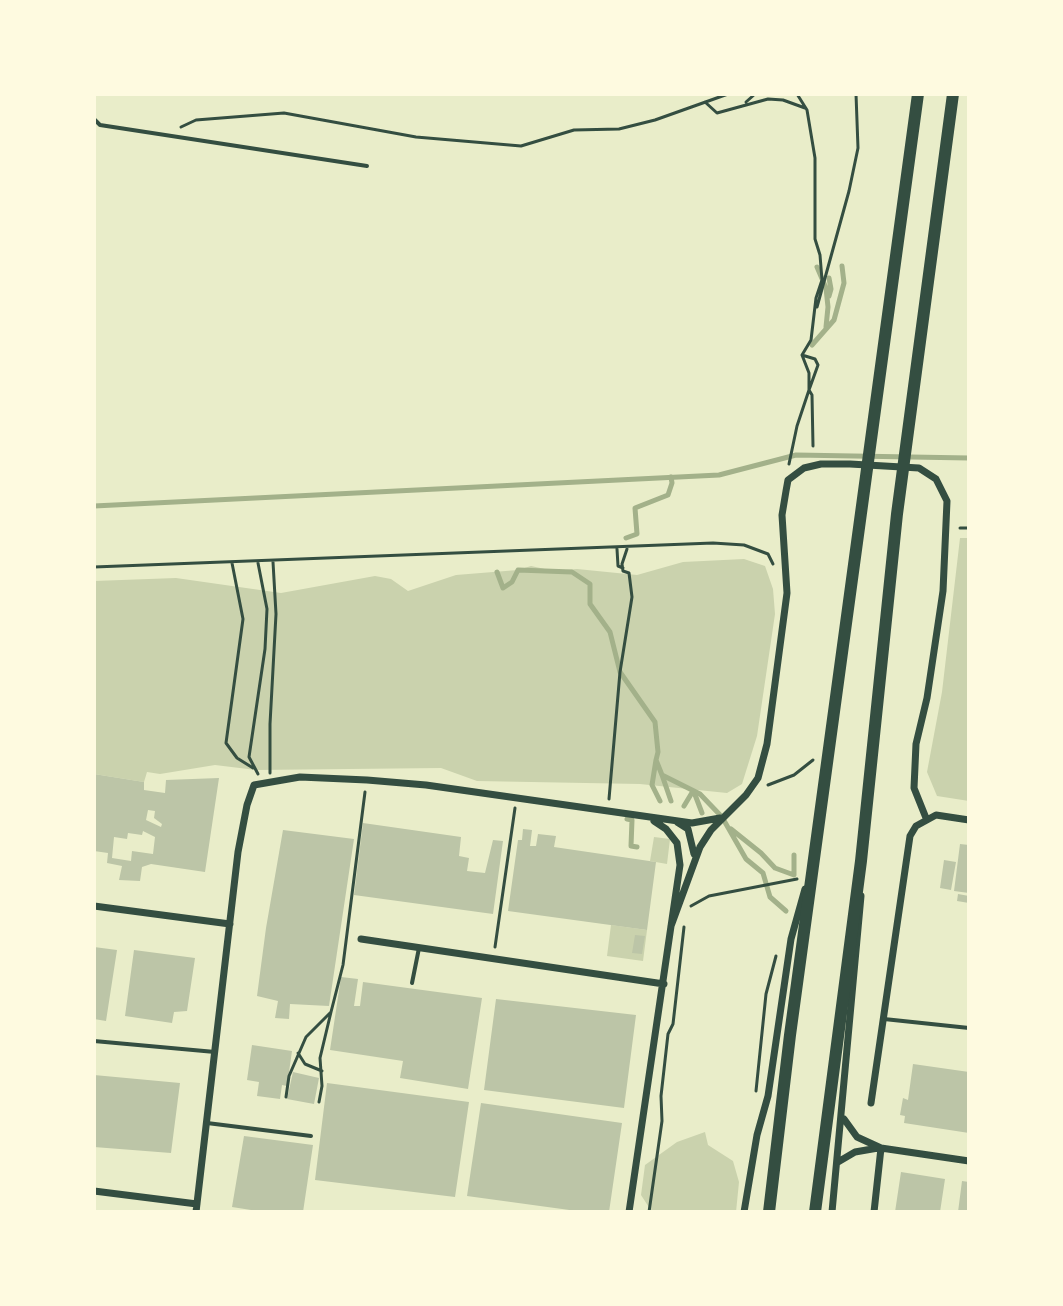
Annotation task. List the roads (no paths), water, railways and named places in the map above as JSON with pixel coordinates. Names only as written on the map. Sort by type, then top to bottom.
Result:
[{"type":"main road","points":[[769,1212],[918,94]]},
{"type":"main road","points":[[815,1212],[861,861],[897,514],[953,94]]},
{"type":"street","points":[[671,926],[681,909],[700,847],[722,817],[746,795],[758,778],[767,744],[787,593],[782,515],[788,480],[804,468],[821,464],[919,468],[936,479],[947,501],[943,591],[927,698],[916,744],[914,788],[926,818]]},
{"type":"street","points":[[94,1191],[197,1208],[238,852],[254,785],[300,777],[367,780],[426,785],[675,821],[700,823],[722,817]]},
{"type":"street","points":[[871,1103],[906,854],[916,826],[926,818],[936,815],[969,820]]},
{"type":"street","points":[[629,1212],[664,984],[680,853],[666,829],[646,817]]},
{"type":"street","points":[[675,821],[688,829],[692,837],[693,864]]},
{"type":"street","points":[[744,1212],[757,1135],[768,1096],[791,939],[815,852]]},
{"type":"street","points":[[833,1209],[862,915],[861,861]]},
{"type":"street","points":[[94,906],[230,924]]},
{"type":"street","points":[[361,939],[664,984]]},
{"type":"street","points":[[843,1116],[857,1137],[881,1148],[969,1161]]},
{"type":"street","points":[[838,1163],[855,1152],[881,1148]]},
{"type":"street","points":[[874,1212],[881,1148]]},
{"type":"lane","points":[[94,119],[100,125],[367,166]]},
{"type":"lane","points":[[412,983],[419,948]]},
{"type":"lane","points":[[884,1019],[969,1028]]},
{"type":"lane","points":[[94,1041],[215,1052]]},
{"type":"lane","points":[[207,1123],[311,1136]]},
{"type":"waterway","points":[[812,345],[834,320],[844,283],[842,266]]},
{"type":"waterway","points":[[817,267],[826,288],[826,327]]},
{"type":"waterway","points":[[829,278],[829,296]]},
{"type":"waterway","points":[[94,506],[719,475],[796,455],[969,458]]},
{"type":"waterway","points":[[626,538],[637,534],[635,508],[668,495],[671,477]]},
{"type":"waterway","points":[[497,572],[503,588],[512,582],[518,570],[572,572],[590,584],[590,604],[610,632],[620,672],[655,722],[656,760],[662,775],[700,794],[722,817],[746,859],[763,873],[770,897],[786,911]]},
{"type":"waterway","points":[[656,760],[652,785],[660,801]]},
{"type":"waterway","points":[[662,775],[671,801]]},
{"type":"waterway","points":[[684,806],[693,791]]},
{"type":"waterway","points":[[694,792],[702,813]]},
{"type":"waterway","points":[[627,819],[632,820],[631,846],[637,847]]},
{"type":"waterway","points":[[731,829],[775,868],[794,875],[794,855]]}]
